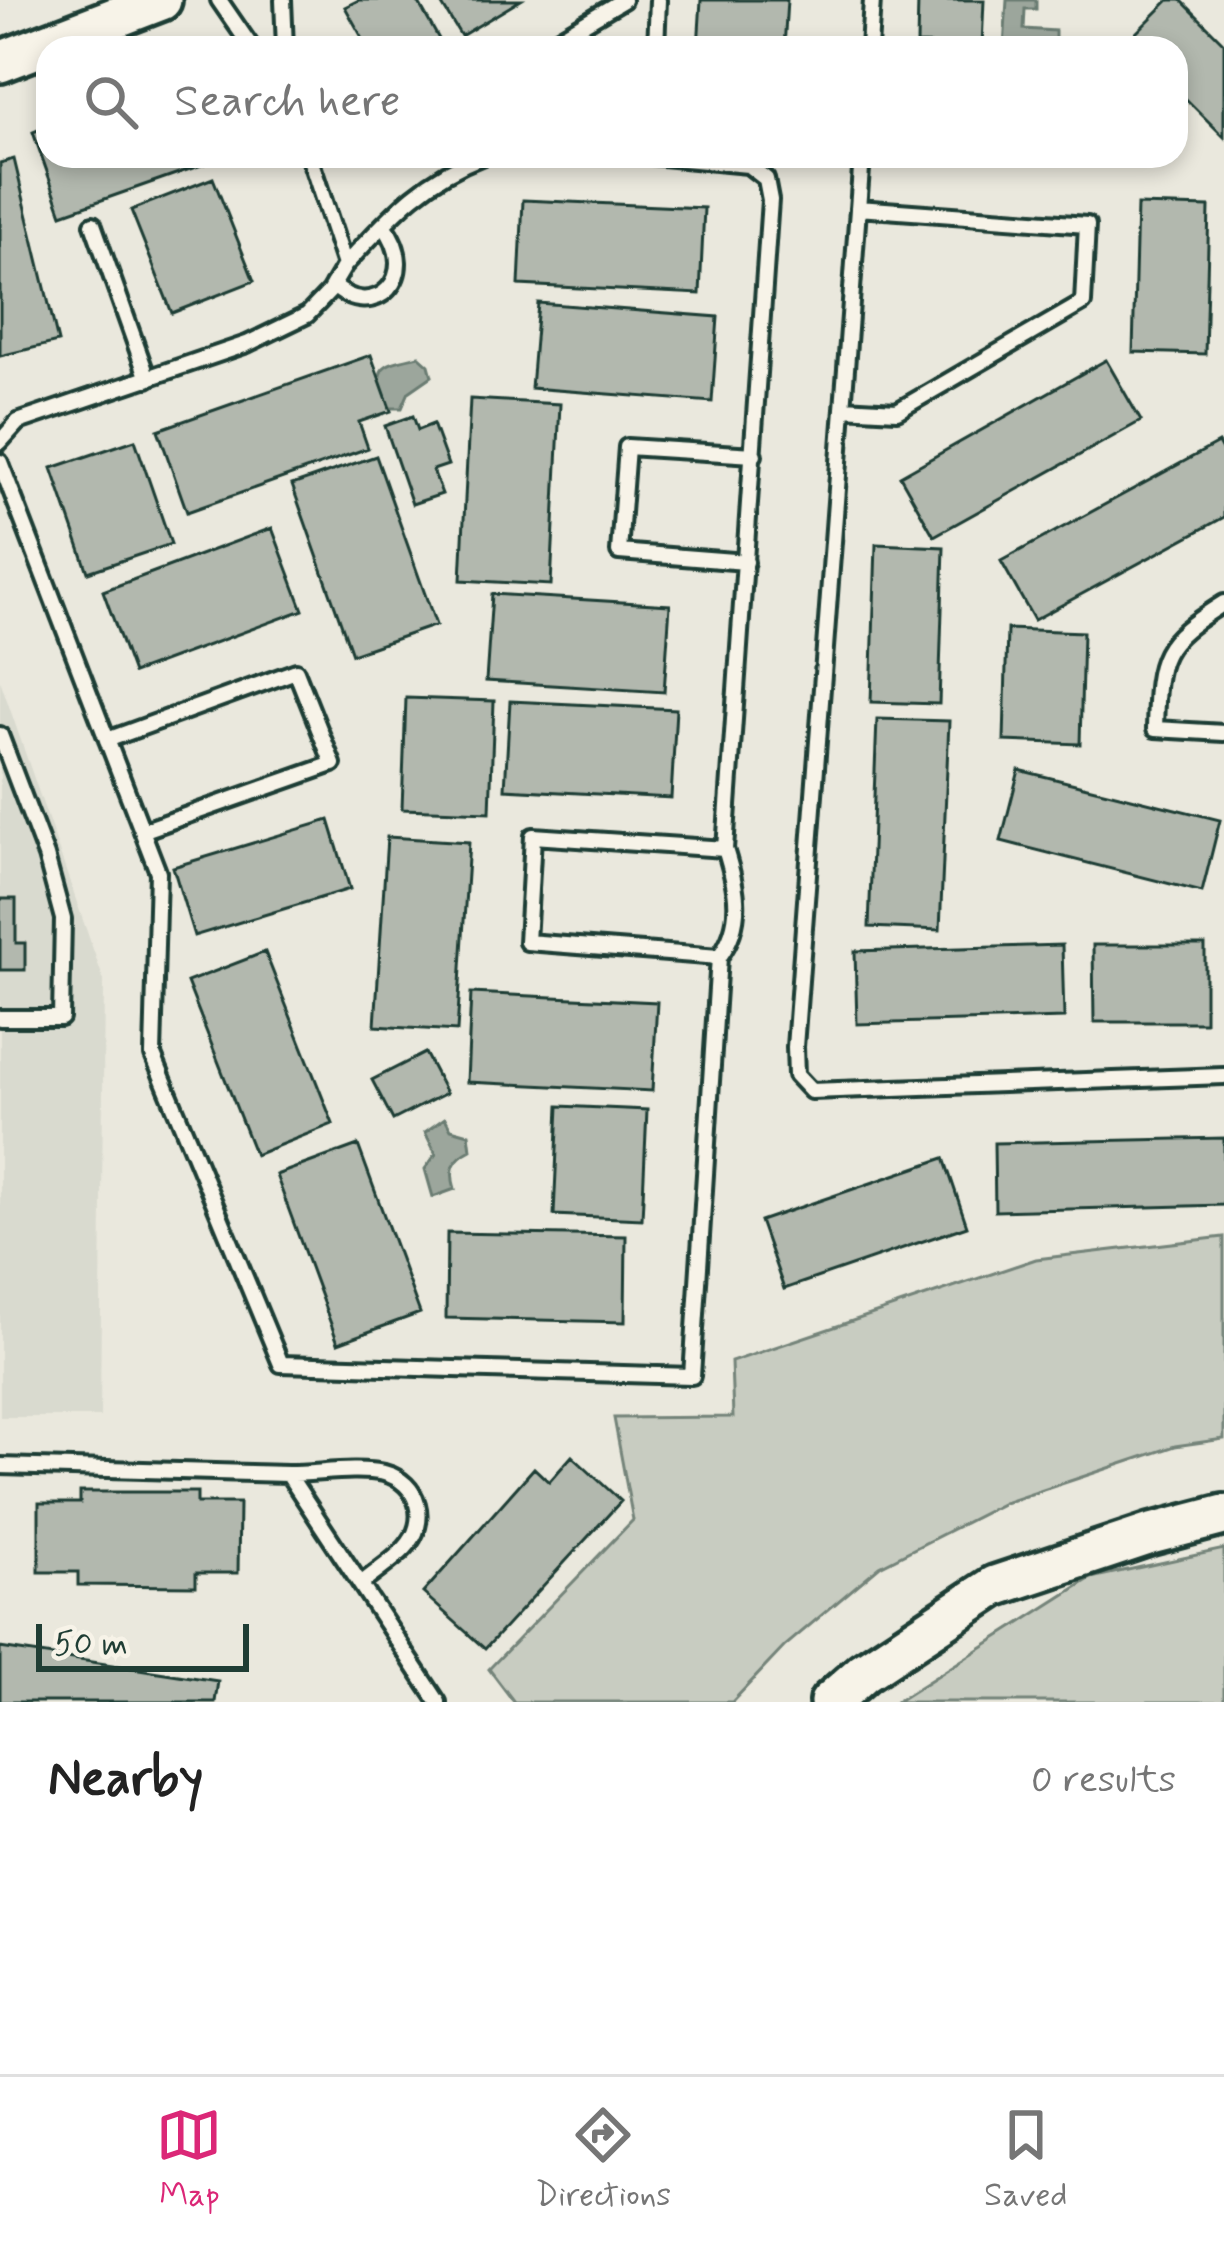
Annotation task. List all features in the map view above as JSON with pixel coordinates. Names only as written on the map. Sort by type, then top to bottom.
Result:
[{"type":"street","points":[[68,36],[161,0]]},
{"type":"street","points":[[0,62],[36,48]]},
{"type":"street","points":[[830,1702],[863,1672],[995,1586],[1224,1515]]},
{"type":"lane","points":[[220,0],[244,36]]},
{"type":"lane","points":[[284,0],[285,36]]},
{"type":"lane","points":[[562,36],[623,0]]},
{"type":"lane","points":[[656,36],[658,0]]},
{"type":"lane","points":[[870,36],[872,0]]},
{"type":"lane","points":[[313,168],[345,266]]},
{"type":"lane","points":[[0,442],[18,422],[247,344],[307,315],[406,200],[452,168]]},
{"type":"lane","points":[[0,462],[158,872],[153,1055],[281,1364],[692,1376],[719,957],[736,928],[737,896],[725,849],[770,240],[766,179],[752,168]]},
{"type":"lane","points":[[861,168],[796,1075],[811,1091],[1224,1076]]},
{"type":"lane","points":[[843,408],[897,411],[1083,303],[1087,225],[858,208]]},
{"type":"lane","points":[[93,224],[148,379]]},
{"type":"lane","points":[[333,285],[361,301],[384,292],[398,272],[400,256],[382,225]]},
{"type":"lane","points":[[746,562],[619,553],[620,531],[627,447],[754,455]]},
{"type":"lane","points":[[1224,603],[1182,629],[1164,653],[1156,678],[1155,730],[1224,733]]},
{"type":"lane","points":[[107,740],[296,671],[333,764],[142,831]]},
{"type":"lane","points":[[0,735],[46,856],[63,919],[61,1018],[0,1018]]},
{"type":"lane","points":[[719,957],[527,942],[533,836],[725,849]]},
{"type":"lane","points":[[0,1466],[383,1473],[407,1484],[419,1502],[417,1524],[409,1545],[361,1584]]},
{"type":"lane","points":[[288,1474],[438,1702]]},
{"type":"shaded area","points":[[1007,0],[1036,0],[1036,9],[1025,9],[1024,29],[1055,31],[1055,36],[1005,36]]},
{"type":"shaded area","points":[[419,356],[432,376],[409,392],[402,408],[385,408],[380,383],[383,369]]},
{"type":"shaded area","points":[[0,680],[104,981],[100,1417],[0,1417]]},
{"type":"shaded area","points":[[445,1118],[451,1129],[469,1134],[471,1150],[454,1165],[455,1189],[433,1197],[425,1169],[436,1154],[425,1132]]},
{"type":"shaded area","points":[[1224,1237],[1224,1439],[1175,1446],[1004,1503],[880,1566],[785,1646],[732,1702],[514,1702],[489,1669],[633,1520],[614,1418],[733,1417],[731,1362],[1036,1259]]},
{"type":"shaded area","points":[[1224,1549],[1224,1702],[896,1702],[1091,1578]]},
{"type":"building","points":[[359,0],[417,0],[437,36],[361,36],[345,7]]},
{"type":"building","points":[[439,0],[521,0],[461,36]]},
{"type":"building","points":[[701,0],[787,0],[785,36],[699,36]]},
{"type":"building","points":[[918,0],[984,0],[982,36],[917,36]]},
{"type":"building","points":[[1169,0],[1181,0],[1224,43],[1224,137],[1188,101],[1188,36],[1133,36]]},
{"type":"building","points":[[14,159],[58,342],[0,356],[0,163]]},
{"type":"building","points":[[46,168],[193,168],[62,214]]},
{"type":"building","points":[[213,178],[254,281],[172,313],[131,210]]},
{"type":"building","points":[[523,200],[704,208],[700,294],[519,285]]},
{"type":"building","points":[[1137,205],[1209,207],[1205,354],[1133,352]]},
{"type":"building","points":[[538,303],[718,317],[712,402],[531,388]]},
{"type":"building","points":[[371,355],[391,411],[359,422],[368,448],[187,512],[158,430]]},
{"type":"building","points":[[1106,360],[1141,421],[934,536],[900,476]]},
{"type":"building","points":[[470,399],[560,404],[551,585],[461,580]]},
{"type":"building","points":[[413,416],[418,430],[433,424],[448,465],[433,470],[442,494],[412,504],[385,426]]},
{"type":"building","points":[[135,440],[171,544],[88,572],[52,468]]},
{"type":"building","points":[[1218,443],[1224,454],[1224,517],[1034,620],[1001,561]]},
{"type":"building","points":[[376,456],[436,625],[352,654],[292,485]]},
{"type":"building","points":[[272,528],[303,610],[133,673],[103,591]]},
{"type":"building","points":[[876,544],[944,547],[939,704],[871,702]]},
{"type":"building","points":[[492,594],[670,605],[664,692],[486,681]]},
{"type":"building","points":[[1007,629],[1083,632],[1080,744],[1004,741]]},
{"type":"building","points":[[406,698],[494,701],[490,812],[402,809]]},
{"type":"building","points":[[510,701],[676,709],[671,798],[505,789]]},
{"type":"building","points":[[877,719],[949,721],[940,930],[869,927]]},
{"type":"building","points":[[1019,770],[1220,820],[1202,892],[1001,841]]},
{"type":"building","points":[[329,820],[350,889],[194,936],[173,867]]},
{"type":"building","points":[[387,837],[469,842],[457,1031],[375,1026]]},
{"type":"building","points":[[0,899],[16,899],[16,943],[25,943],[25,970],[0,970]]},
{"type":"building","points":[[1062,945],[1064,1018],[857,1024],[855,951]]},
{"type":"building","points":[[1093,945],[1205,945],[1205,1022],[1094,1022]]},
{"type":"building","points":[[265,952],[333,1124],[255,1155],[187,982]]},
{"type":"building","points":[[471,993],[657,1002],[652,1091],[467,1082]]},
{"type":"building","points":[[425,1053],[446,1093],[393,1120],[372,1080]]},
{"type":"building","points":[[559,1106],[647,1110],[642,1219],[554,1215]]},
{"type":"building","points":[[1224,1138],[1224,1205],[995,1211],[994,1143]]},
{"type":"building","points":[[358,1145],[420,1313],[338,1343],[276,1175]]},
{"type":"building","points":[[944,1158],[967,1226],[784,1289],[760,1221]]},
{"type":"building","points":[[447,1233],[626,1236],[625,1322],[446,1318]]},
{"type":"building","points":[[572,1456],[621,1501],[485,1649],[423,1593],[534,1468],[549,1482]]},
{"type":"building","points":[[80,1492],[197,1492],[197,1503],[239,1503],[238,1573],[196,1573],[196,1586],[78,1585],[78,1572],[39,1572],[39,1503],[80,1503]]},
{"type":"building","points":[[0,1648],[218,1681],[215,1702],[0,1702]]}]
